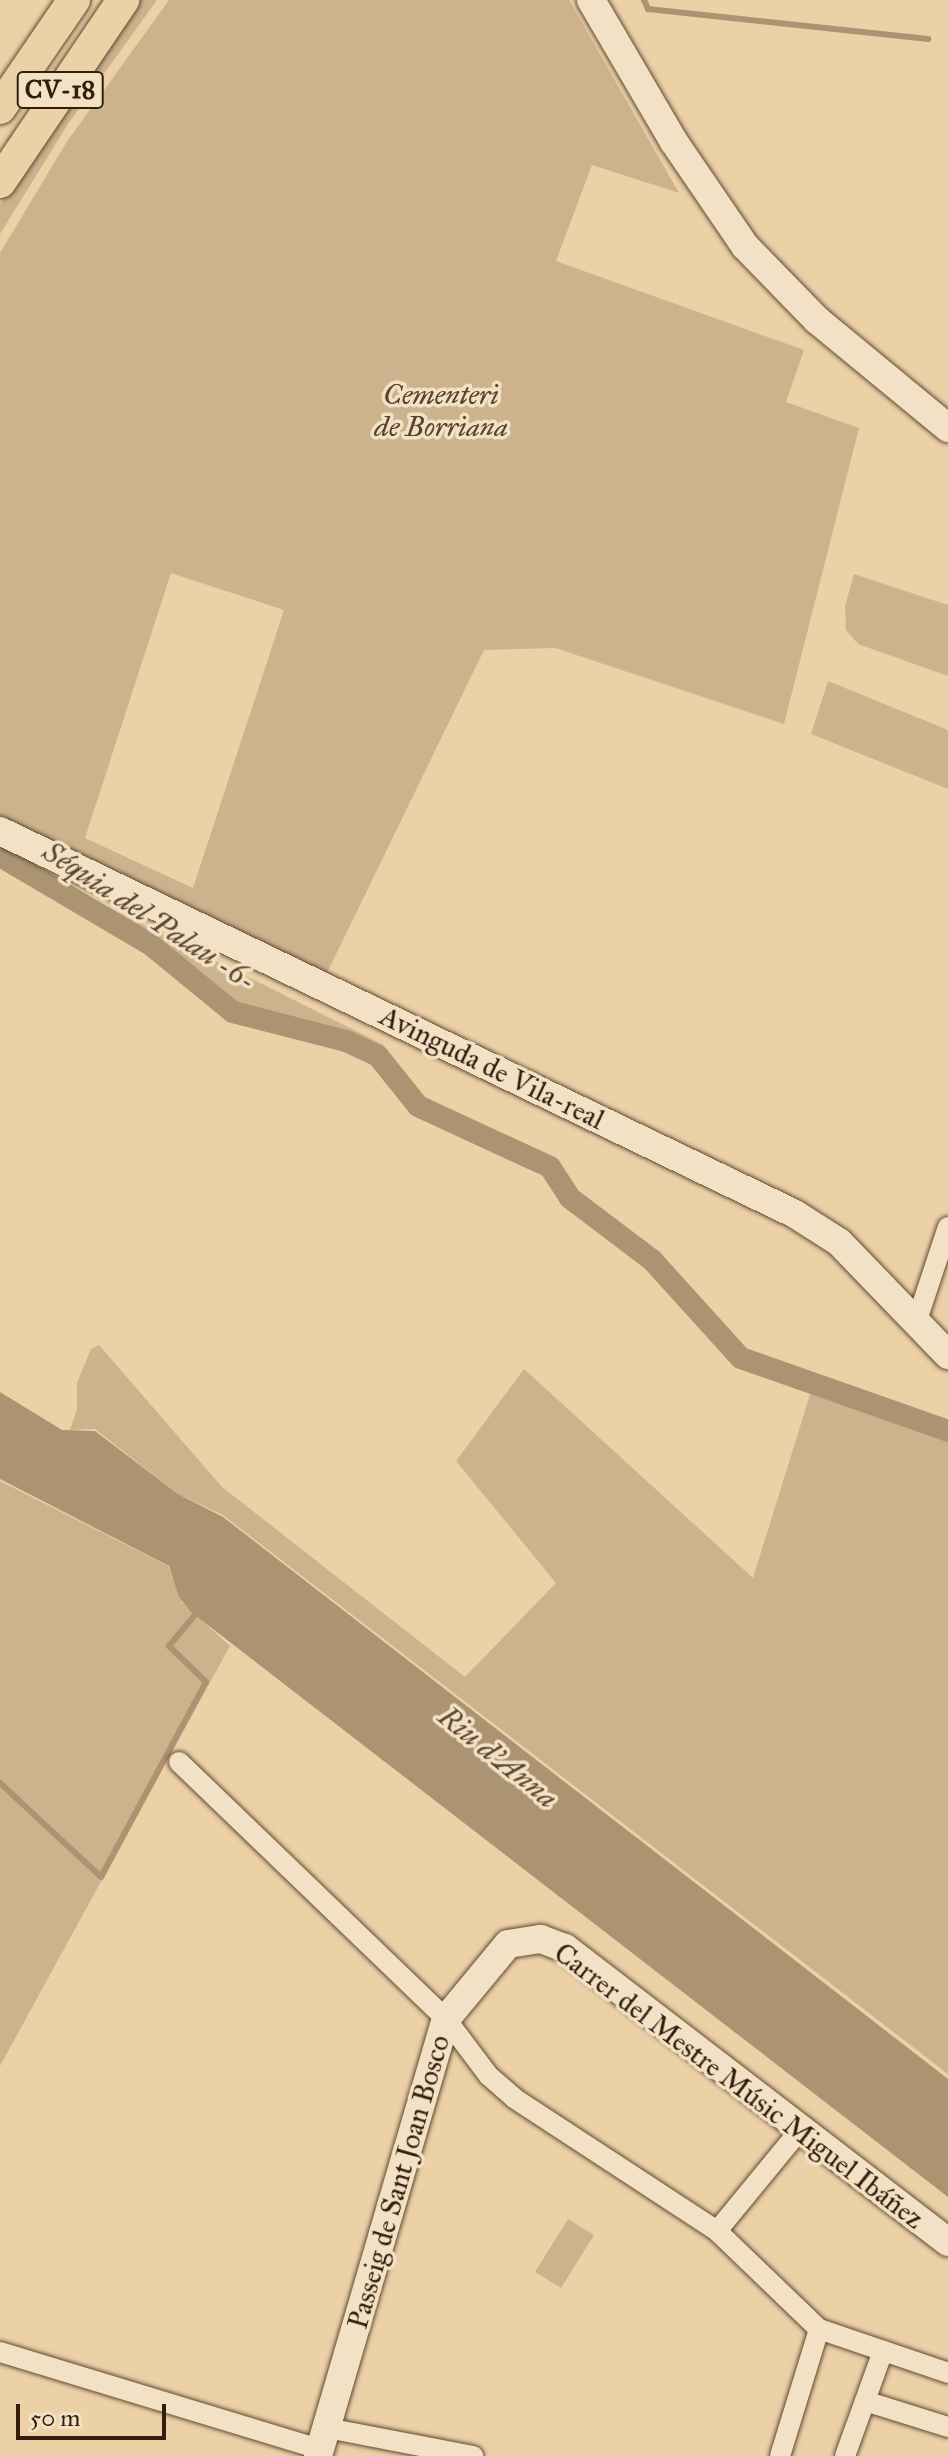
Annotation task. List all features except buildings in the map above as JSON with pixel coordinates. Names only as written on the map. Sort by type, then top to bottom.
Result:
[{"type":"main road","name":"CV-18","points":[[0,108],[74,0]]},
{"type":"main road","name":"CV-18","points":[[0,182],[123,0]]},
{"type":"street","points":[[591,0],[674,142],[745,246],[817,320],[948,428]]},
{"type":"street","points":[[613,0],[674,142]]},
{"type":"street","name":"Avinguda de Vila-real","points":[[0,831],[795,1214],[839,1242],[948,1355]]},
{"type":"street","points":[[917,1320],[948,1227]]},
{"type":"street","points":[[179,1762],[446,2019],[489,2076],[514,2098],[717,2231],[819,2329],[948,2373]]},
{"type":"street","name":"Passeig de Sant Joan Bosco","points":[[322,2444],[446,2019],[495,1955],[527,1939]]},
{"type":"street","name":"Carrer del Mestre Músic Miguel Ibáñez","points":[[527,1939],[565,1948],[948,2242]]},
{"type":"street","points":[[717,2231],[800,2130]]},
{"type":"street","points":[[780,2456],[819,2329]]},
{"type":"street","points":[[845,2456],[883,2351]]},
{"type":"street","points":[[0,2352],[322,2444],[473,2456]]},
{"type":"street","points":[[865,2401],[948,2427]]},
{"type":"green space","points":[[138,0],[157,0],[68,124],[0,234],[0,204]]},
{"type":"green space","name":"Cementeri de Borriana","points":[[169,0],[569,0],[679,193],[592,165],[556,261],[804,350],[786,402],[859,428],[784,724],[555,648],[484,650],[326,975],[0,821],[0,253],[66,143]],"holes":[[[171,573],[284,610],[193,888],[85,838]]]},
{"type":"green space","points":[[854,574],[948,605],[948,676],[858,644],[846,630],[845,606]]},
{"type":"green space","points":[[828,681],[948,730],[948,789],[811,734]]},
{"type":"green space","points":[[15,862],[384,1045],[378,1055],[346,1040],[233,1011],[151,944],[39,882]]},
{"type":"green space","points":[[99,1345],[222,1487],[465,1677],[556,1583],[456,1461],[524,1369],[753,1578],[813,1385],[948,1432],[948,2074],[223,1515],[178,1494],[95,1429],[70,1430],[77,1409],[77,1383],[91,1349]]},
{"type":"green space","points":[[0,1481],[168,1566],[182,1601],[178,1606],[182,1602],[230,1646],[0,2066]]},
{"type":"green space","points":[[568,2219],[594,2235],[561,2288],[535,2272]]},
{"type":"water","name":"Riu d'Anna","points":[[0,1392],[62,1430],[95,1431],[178,1494],[223,1517],[948,2079],[948,2197],[191,1612],[179,1597],[169,1566],[0,1479]]},
{"type":"waterway","points":[[644,0],[648,9],[928,39]]},
{"type":"waterway","name":"Séquia del Palau -6-","points":[[0,856],[151,945],[233,1012],[346,1041],[378,1056],[418,1106],[550,1167],[570,1198],[652,1260],[741,1358],[948,1431]]},
{"type":"waterway","points":[[0,1783],[101,1877],[206,1682],[169,1646],[199,1610]]}]
